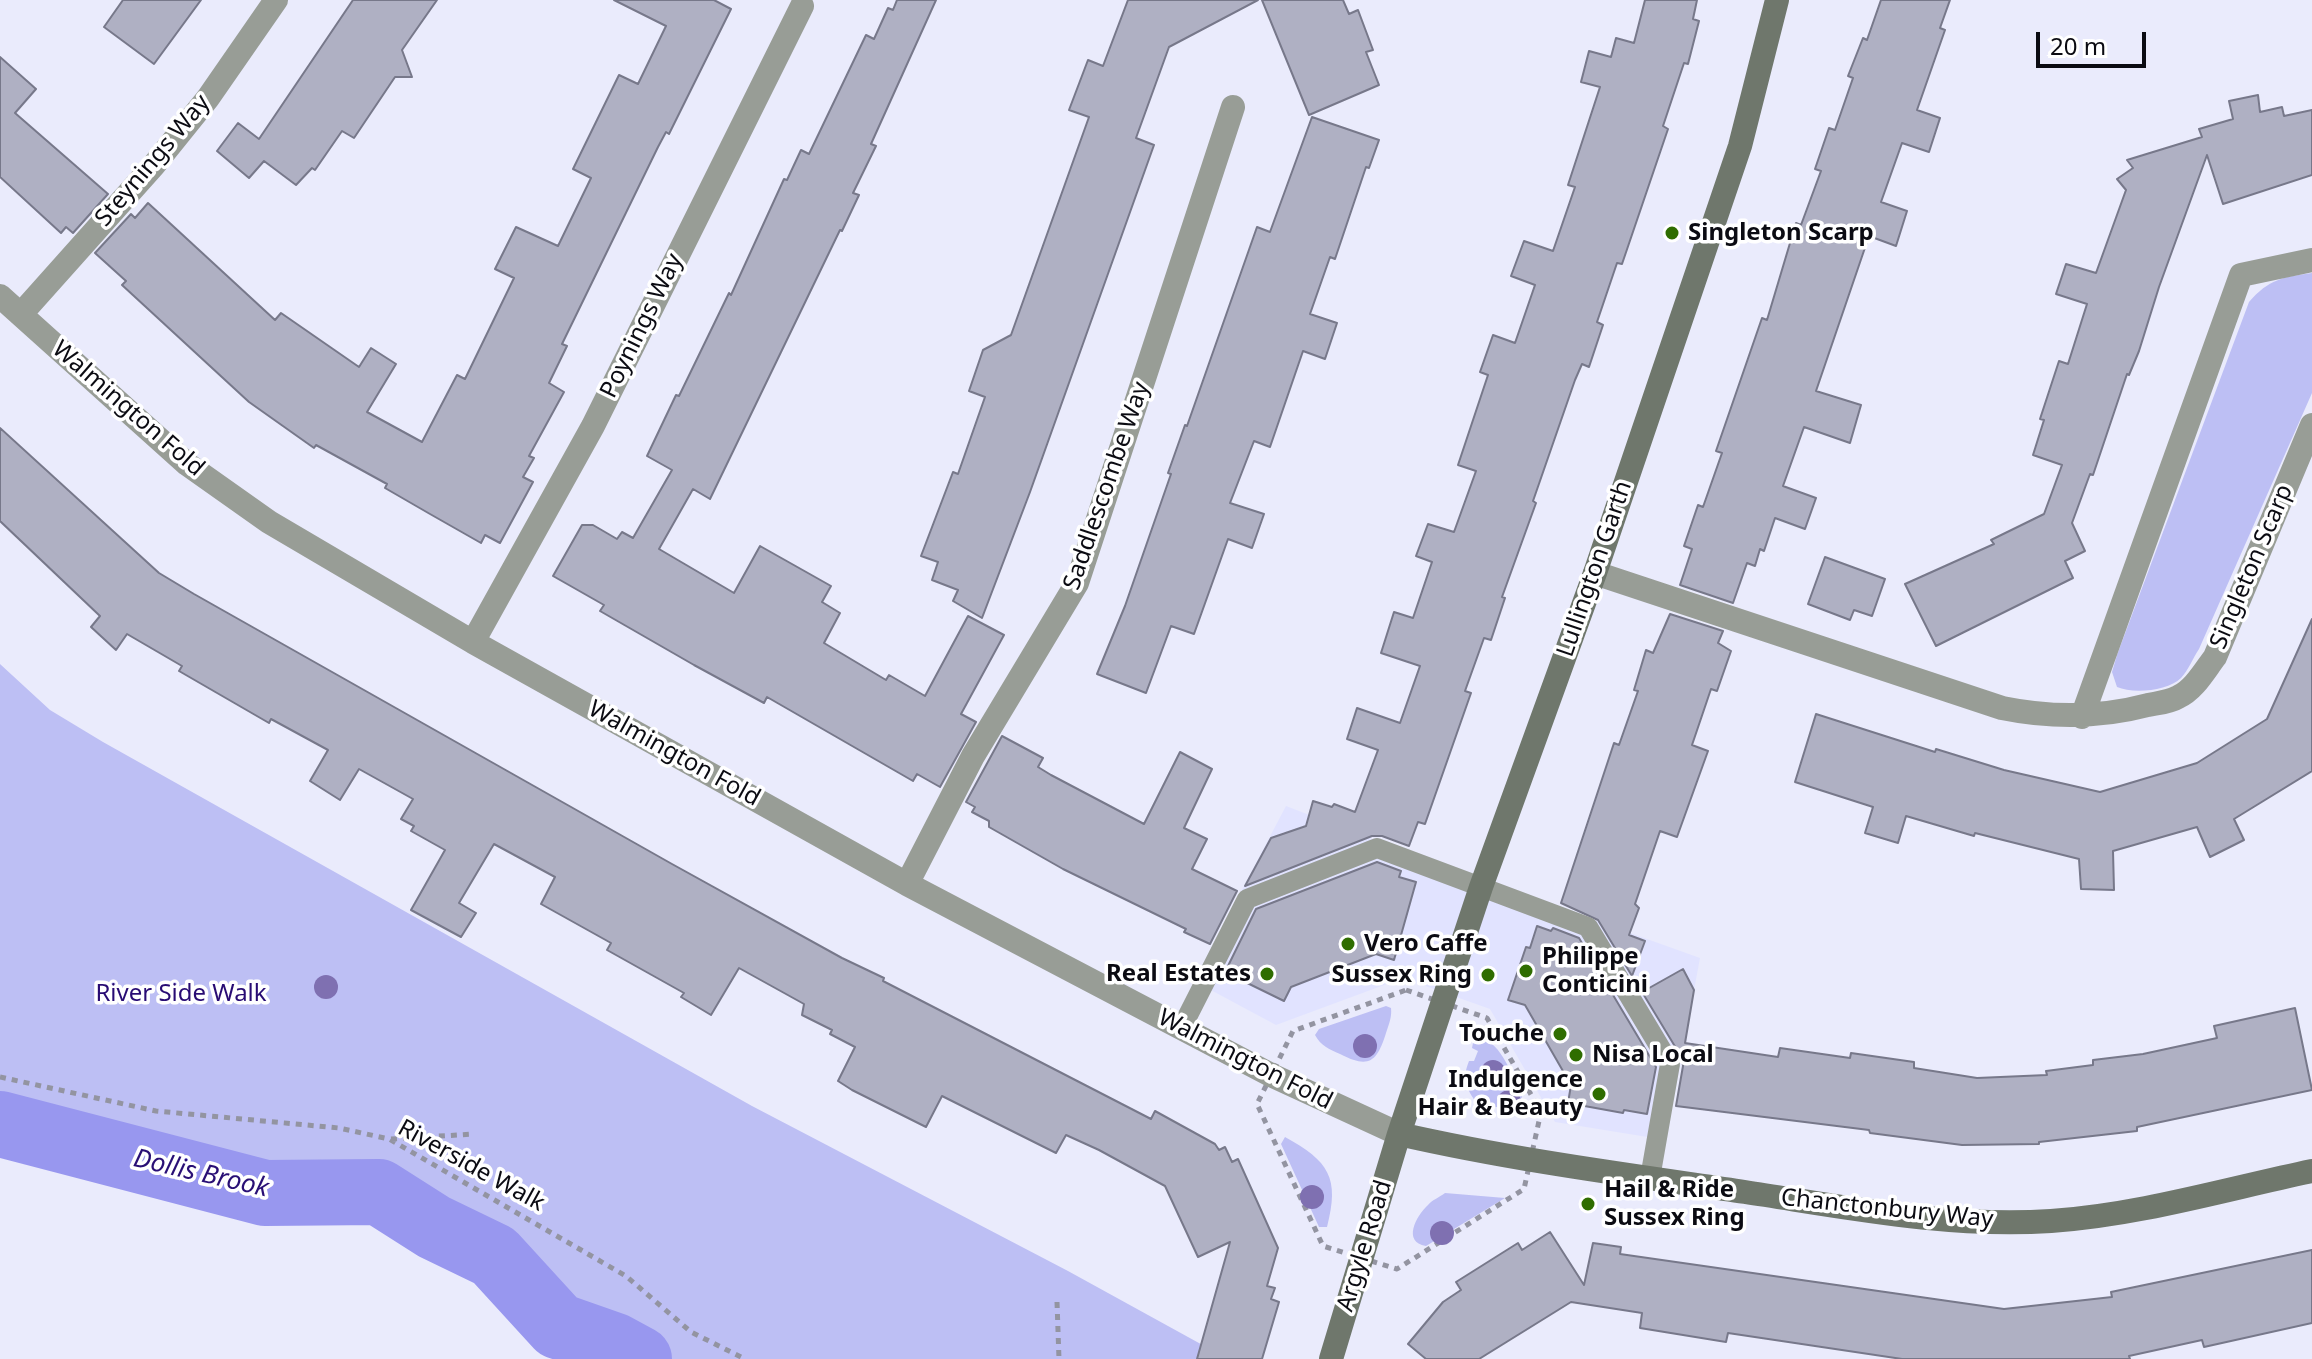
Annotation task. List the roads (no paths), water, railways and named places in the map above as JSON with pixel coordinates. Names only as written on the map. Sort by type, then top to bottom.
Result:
[{"type":"street","name":"Steynings Way","points":[[21,314],[154,165],[208,98],[276,0]]},
{"type":"street","name":"Lullington Garth","points":[[1399,1134],[1481,887],[1595,573],[1740,146],[1777,0]]},
{"type":"street","name":"Poynings Way","points":[[473,642],[593,426],[802,6]]},
{"type":"street","name":"Saddlescombe Way","points":[[907,884],[973,756],[1077,583],[1233,107]]},
{"type":"street","points":[[2082,717],[2241,275],[2312,260]]},
{"type":"street","name":"Walmington Fold","points":[[0,296],[187,464],[269,522],[473,642],[907,884],[1271,1075],[1399,1134]]},
{"type":"street","name":"Singleton Scarp","points":[[1595,573],[2002,708],[2082,717],[2135,709],[2179,697],[2200,678],[2215,657],[2312,425]]},
{"type":"street","points":[[1399,1134],[1531,1160],[1650,1178]]},
{"type":"street","name":"Argyle Road","points":[[1331,1359],[1399,1134]]},
{"type":"street","name":"Chanctonbury Way","points":[[1650,1178],[1851,1208],[1959,1221],[2010,1222],[2103,1215],[2312,1171]]},
{"type":"lane","points":[[1181,1029],[1247,899],[1377,848],[1588,927],[1670,1064],[1650,1178]]},
{"type":"waterway","name":"Dollis Brook","points":[[0,1124],[265,1193],[379,1192],[434,1227],[494,1256],[558,1326],[615,1346],[639,1359]]},
{"type":"place","name":"Singleton Scarp","points":[[1672,233]]},
{"type":"place","name":"Vero Caffe","points":[[1348,944]]},
{"type":"place","name":"Philippe Conticini","points":[[1526,971]]},
{"type":"place","name":"Real Estates","points":[[1267,974]]},
{"type":"place","name":"Sussex Ring","points":[[1488,975]]},
{"type":"place","name":"Touche","points":[[1560,1034]]},
{"type":"place","name":"Nisa Local","points":[[1576,1055]]},
{"type":"place","name":"Indulgence Hair & Beauty","points":[[1599,1094]]},
{"type":"place","name":"Hail & Ride Sussex Ring","points":[[1588,1204]]},
{"type":"park label","name":"River Side Walk","points":[[181,994]]}]
